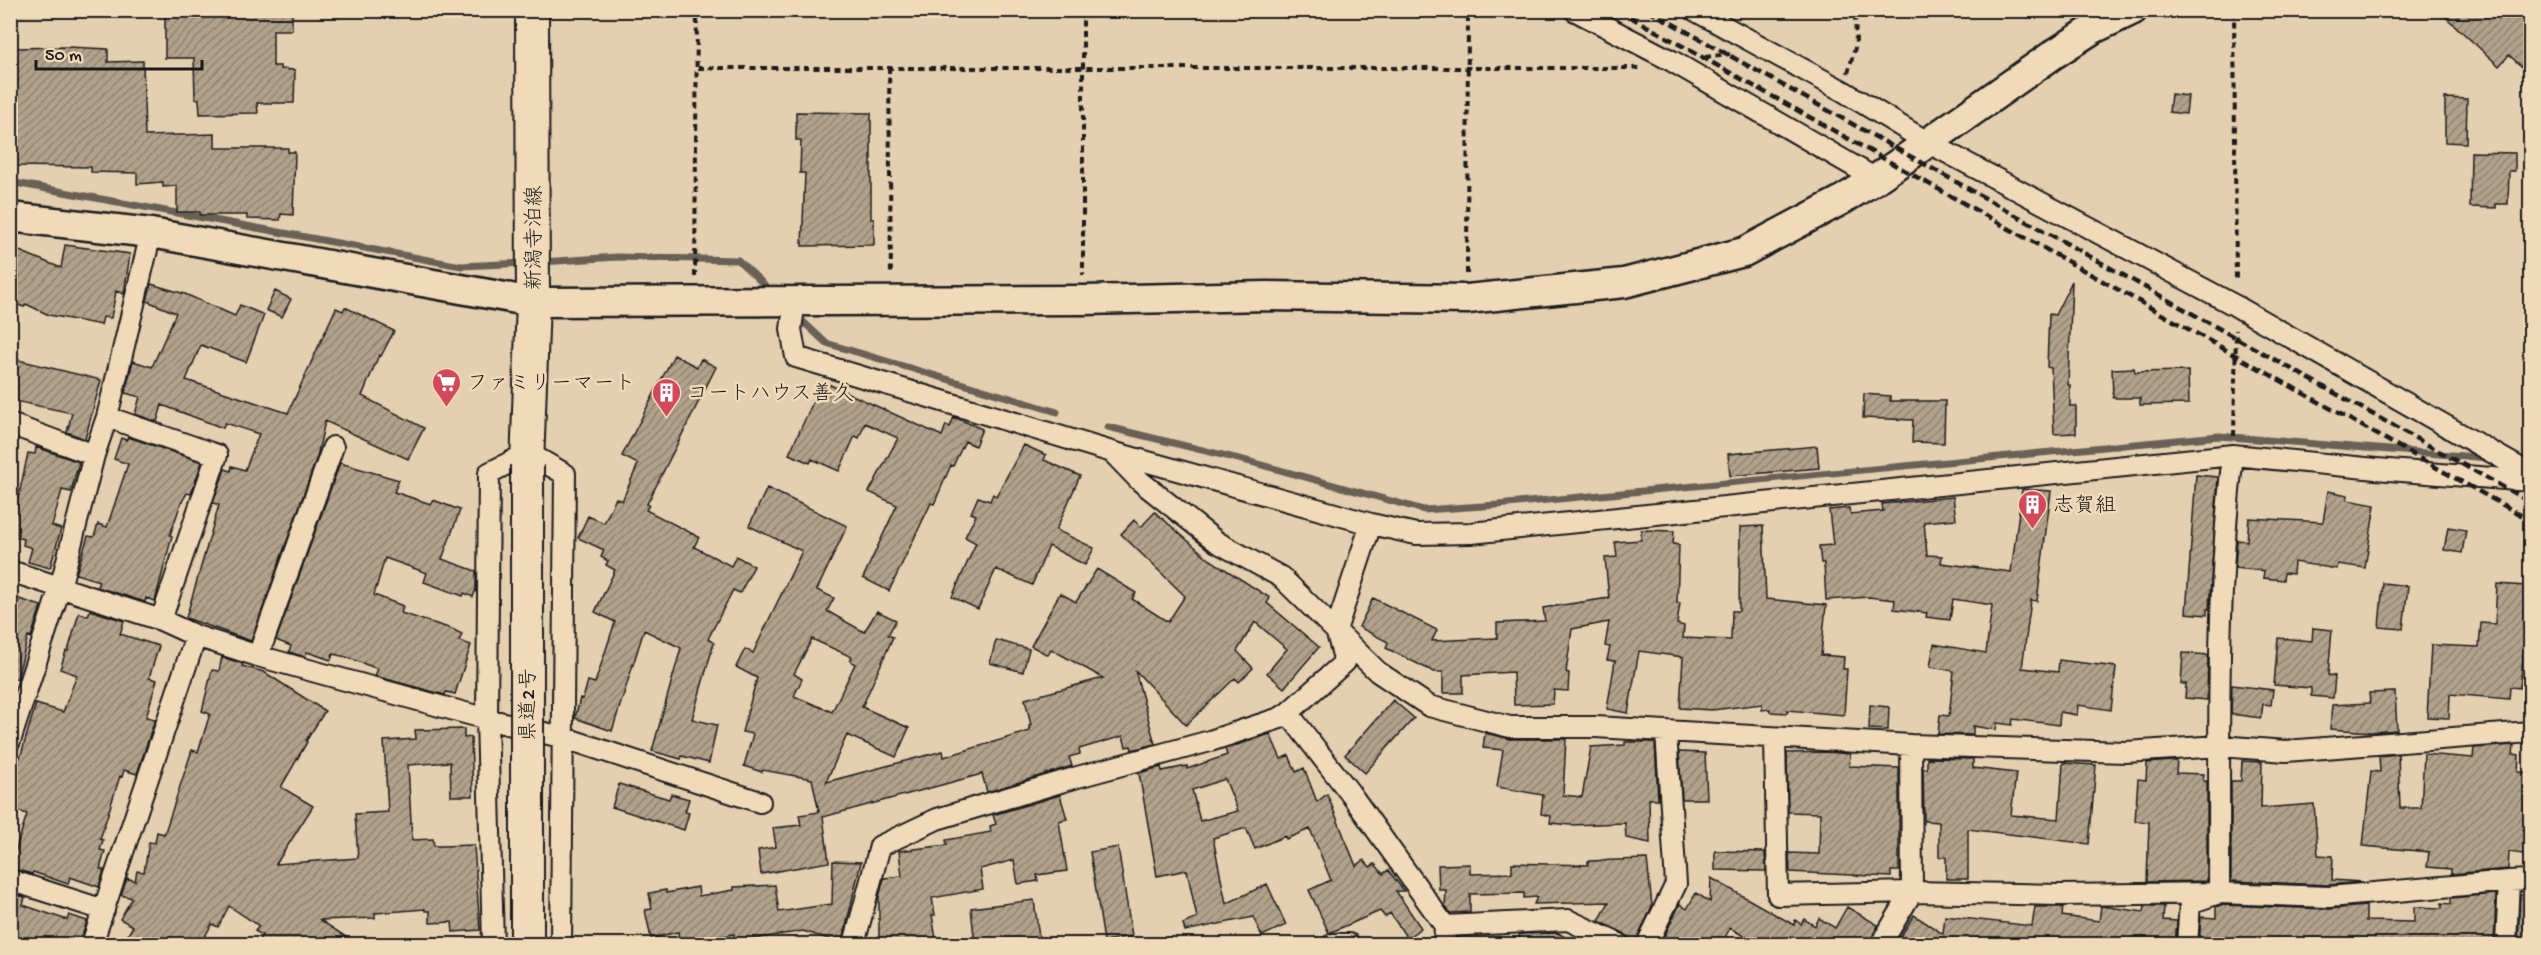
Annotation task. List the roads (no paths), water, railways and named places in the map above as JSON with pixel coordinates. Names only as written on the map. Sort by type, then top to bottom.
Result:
[{"type":"main road","name":"新潟寺泊線","points":[[527,459],[533,302],[532,10]]},
{"type":"main road","name":"県道2号","points":[[527,459],[527,945]]},
{"type":"street","points":[[1574,10],[1672,61],[1876,179]]},
{"type":"street","points":[[1694,10],[1844,92],[1927,142],[2236,306],[2530,474]]},
{"type":"street","points":[[10,217],[151,233],[533,302],[1083,300],[1267,296],[1467,299],[1624,283],[1744,252],[1842,200],[1876,179],[2093,29],[2133,10]]},
{"type":"street","points":[[10,741],[60,588],[94,455],[107,417],[151,233]]},
{"type":"street","points":[[795,301],[791,329],[796,357],[1112,452],[1371,524],[1416,534],[1471,533],[2233,455],[2530,481]]},
{"type":"street","points":[[107,417],[217,455],[161,620]]},
{"type":"street","points":[[10,424],[94,455]]},
{"type":"street","points":[[258,656],[333,447]]},
{"type":"street","points":[[1112,452],[1140,481],[1216,542],[1281,577],[1378,672],[1429,706],[1509,727],[1596,727],[1911,745],[2039,751],[2126,752],[2220,746],[2286,751],[2530,732]]},
{"type":"street","points":[[2219,892],[2220,639],[2226,510],[2233,455]]},
{"type":"street","points":[[493,945],[487,720],[489,473],[527,459],[566,474],[565,738],[561,945]]},
{"type":"street","points":[[854,945],[880,846],[937,819],[1210,741],[1280,718],[1288,713],[1345,662],[1336,630],[1371,524]]},
{"type":"street","points":[[10,571],[161,620],[196,636],[258,656],[487,720],[565,738],[760,802]]},
{"type":"street","points":[[92,945],[196,636]]},
{"type":"street","points":[[1288,713],[1350,793],[1444,935],[1568,920],[1619,945]]},
{"type":"street","points":[[1647,945],[1676,884],[1666,732]]},
{"type":"street","points":[[1775,738],[1778,895],[1912,892],[2060,895],[2219,892],[2329,897],[2530,880]]},
{"type":"street","points":[[1881,945],[1912,892],[1911,745]]},
{"type":"street","points":[[10,880],[105,910]]},
{"type":"street","points":[[2506,945],[2509,881]]},
{"type":"street","points":[[2187,945],[2190,903],[2219,892]]},
{"type":"street","points":[[1333,945],[1349,945]]},
{"type":"waterway","points":[[10,182],[461,266],[525,263]]},
{"type":"waterway","points":[[542,262],[617,257],[738,260],[773,293]]},
{"type":"waterway","points":[[796,315],[826,343],[1057,412]]},
{"type":"waterway","points":[[1108,427],[1251,462],[1424,510],[2219,436],[2488,458]]},
{"type":"railway","points":[[1618,10],[2530,520]]},
{"type":"railway","points":[[1648,10],[2530,502]]},
{"type":"place","name":"ファミリーマート","points":[[446,408]]},
{"type":"place","name":"コートハウス善久","points":[[666,418]]},
{"type":"place","name":"志賀組","points":[[2032,530]]}]
